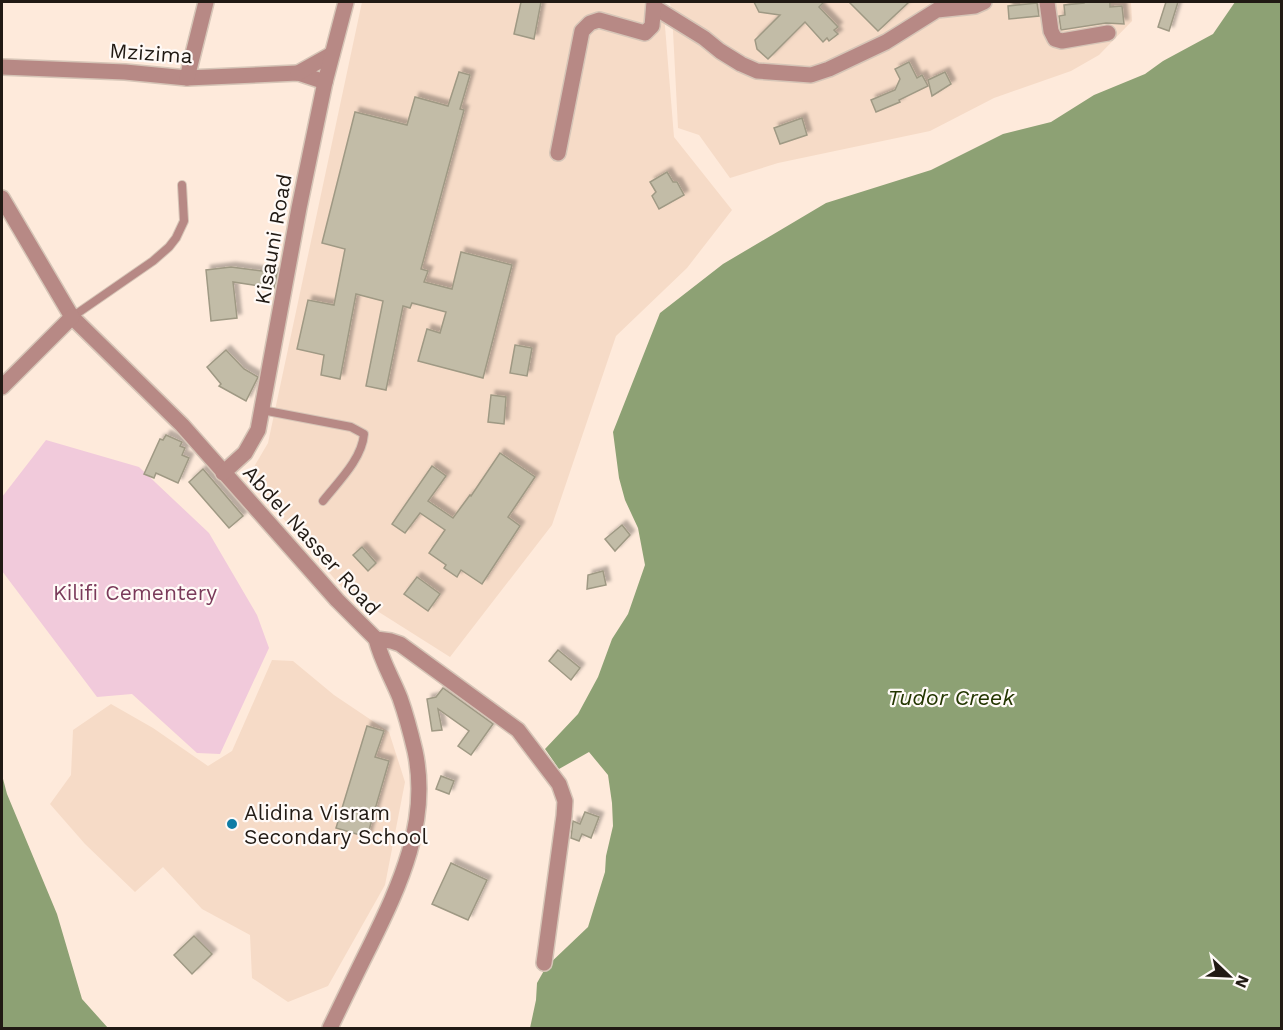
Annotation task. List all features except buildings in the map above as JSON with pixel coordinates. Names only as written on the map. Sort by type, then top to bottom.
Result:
[{"type":"street","points":[[187,78],[206,2]]},
{"type":"street","name":"Kisauni Road","points":[[223,473],[239,459],[256,436],[325,82],[346,2]]},
{"type":"street","points":[[558,153],[582,31],[590,23],[598,20],[645,33],[652,26],[654,4],[705,38],[720,51],[749,68],[757,71],[811,75],[886,42],[937,10],[975,6],[984,2]]},
{"type":"street","points":[[1047,2],[1051,31],[1055,39],[1062,41],[1108,33]]},
{"type":"street","points":[[298,73],[332,54]]},
{"type":"street","name":"Mzizima","points":[[2,67],[124,72],[187,78],[298,73]]},
{"type":"street","points":[[298,73],[325,82]]},
{"type":"street","name":"Abdel Nasser Road","points":[[2,198],[72,317],[182,425],[337,600],[376,639],[400,644],[514,726],[559,784],[565,801],[564,816],[544,963]]},
{"type":"street","points":[[2,387],[72,317]]},
{"type":"street","points":[[330,1029],[401,880],[415,837],[419,795],[415,754],[400,698],[379,653],[376,639]]},
{"type":"lane","points":[[72,317],[153,261],[169,247],[184,221],[182,185]]},
{"type":"lane","points":[[262,410],[351,427],[364,434],[363,444],[354,459],[323,501]]},
{"type":"shaded area","points":[[362,2],[663,2],[674,137],[732,210],[687,268],[616,336],[552,525],[450,657],[344,590],[248,477],[268,443]]},
{"type":"shaded area","points":[[670,2],[1131,2],[1132,21],[1099,55],[1071,71],[994,98],[930,131],[778,163],[730,178],[699,135],[678,128]]},
{"type":"shaded area","name":"Alidina Visram Secondary School","points":[[272,660],[293,661],[334,695],[389,732],[405,782],[385,885],[328,986],[288,1002],[252,978],[250,935],[202,909],[163,867],[135,892],[85,844],[50,804],[71,775],[73,730],[111,704],[153,728],[208,766],[232,751]]},
{"type":"green space","name":"Kilifi Cementery","points":[[46,440],[139,467],[209,533],[257,615],[269,648],[220,754],[197,753],[132,694],[97,697],[2,571],[2,497]]},
{"type":"water","name":"Tudor Creek","points":[[1235,2],[1281,2],[1281,1028],[530,1028],[537,983],[546,967],[588,927],[605,872],[613,826],[608,775],[589,752],[559,769],[545,749],[578,714],[598,677],[612,639],[628,614],[645,565],[638,528],[625,500],[619,478],[613,432],[660,313],[723,264],[826,203],[931,170],[1003,134],[1051,122],[1094,95],[1145,74],[1163,61],[1213,34]]},
{"type":"water","points":[[2,775],[7,794],[57,914],[82,999],[108,1028],[2,1028]]},
{"type":"place","name":"Alidina Visram Secondary School","points":[[232,824]]}]
